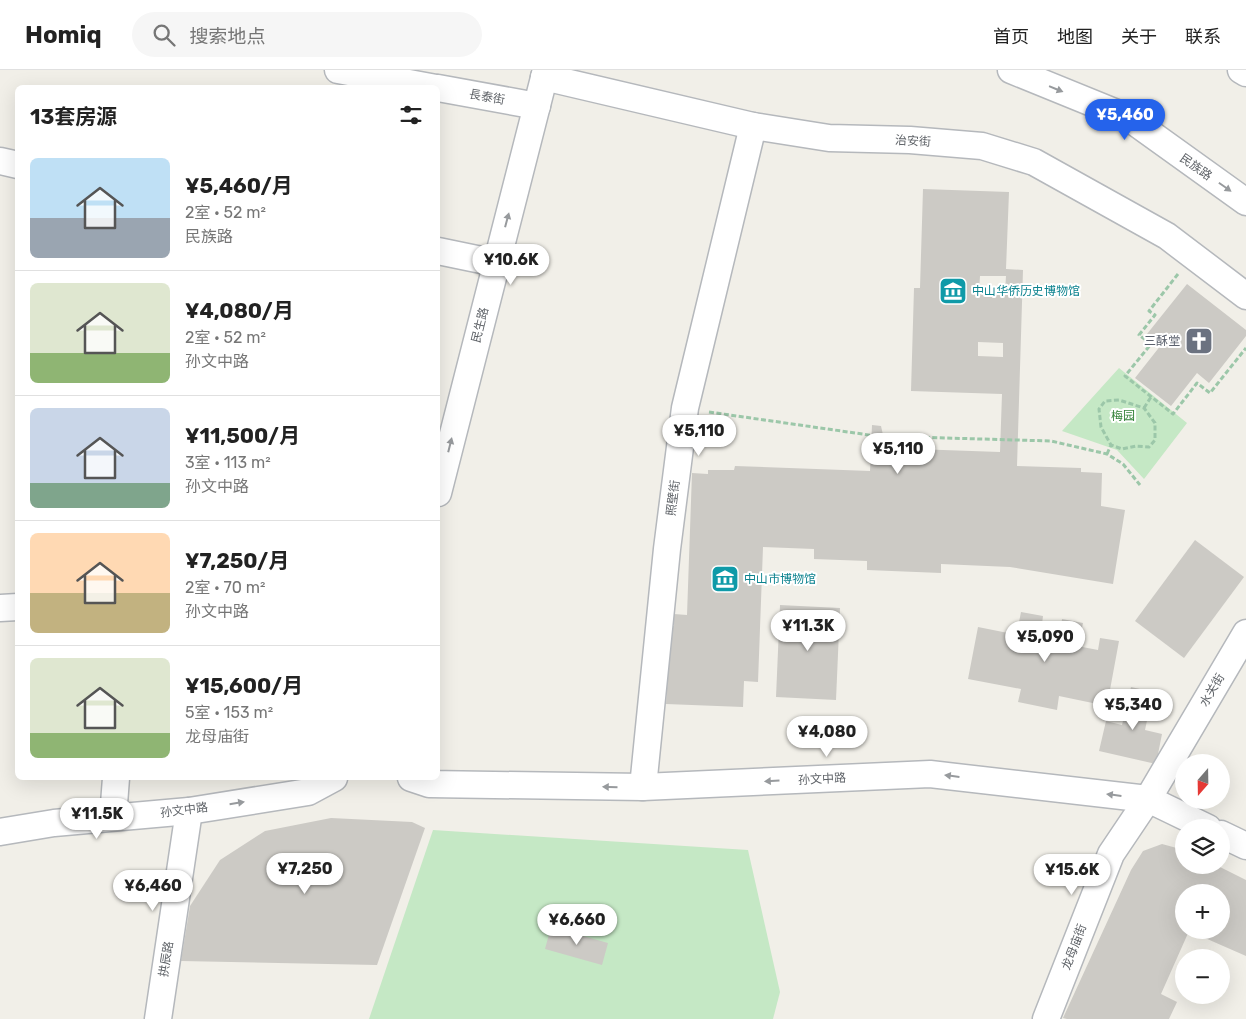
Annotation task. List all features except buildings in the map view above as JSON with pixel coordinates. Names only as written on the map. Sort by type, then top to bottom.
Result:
[{"type":"street","name":"長泰街","points":[[338,70],[420,85]]},
{"type":"street","name":"民族路","points":[[1010,70],[1128,118],[1246,202]]},
{"type":"street","points":[[1241,70],[1246,73]]},
{"type":"street","name":"民生路","points":[[440,484],[545,73]]},
{"type":"street","name":"治安街","points":[[545,73],[753,126],[829,138],[910,140],[982,146],[1034,162],[1167,236],[1246,296]]},
{"type":"street","name":"長泰街","points":[[440,89],[537,106]]},
{"type":"street","name":"照壁街","points":[[643,788],[667,549],[685,408],[753,126]]},
{"type":"street","points":[[0,162],[15,164]]},
{"type":"street","points":[[440,251],[496,263]]},
{"type":"street","points":[[0,608],[15,606]]},
{"type":"street","name":"水关街","points":[[1148,798],[1246,633]]},
{"type":"street","name":"孙文中路","points":[[420,781],[643,788],[930,774],[1148,798],[1190,819]]},
{"type":"street","points":[[112,818],[116,780]]},
{"type":"street","name":"孙文中路","points":[[0,832],[54,823],[189,811],[308,792],[330,780]]},
{"type":"street","name":"龙母庙街","points":[[1046,1019],[1111,854],[1148,798]]},
{"type":"street","name":"拱辰路","points":[[158,1019],[189,811]]},
{"type":"street","points":[[1230,838],[1246,846]]},
{"type":"path","points":[[1180,271],[1149,310],[1155,315],[1139,335],[1151,344],[1126,376],[1173,414],[1197,383],[1210,393],[1246,348]]},
{"type":"path","points":[[1144,408],[1151,397]]},
{"type":"path","points":[[1119,400],[1144,408],[1155,423],[1155,440],[1149,447],[1136,446],[1122,449],[1111,445],[1101,427],[1099,409],[1105,401],[1119,400]]},
{"type":"path","points":[[685,408],[876,436],[1051,441],[1107,454],[1123,464],[1140,485]]},
{"type":"path","points":[[1107,454],[1111,445]]},
{"type":"green space","name":"梅园","points":[[1119,368],[1187,423],[1144,479],[1117,450],[1062,431]]},
{"type":"green space","points":[[433,830],[748,850],[780,992],[773,1019],[369,1019]]},
{"type":"place","name":"中山华侨历史博物馆","points":[[953,291]]},
{"type":"place","name":"三酥堂","points":[[1199,341]]},
{"type":"place","name":"中山市博物馆","points":[[725,579]]}]
